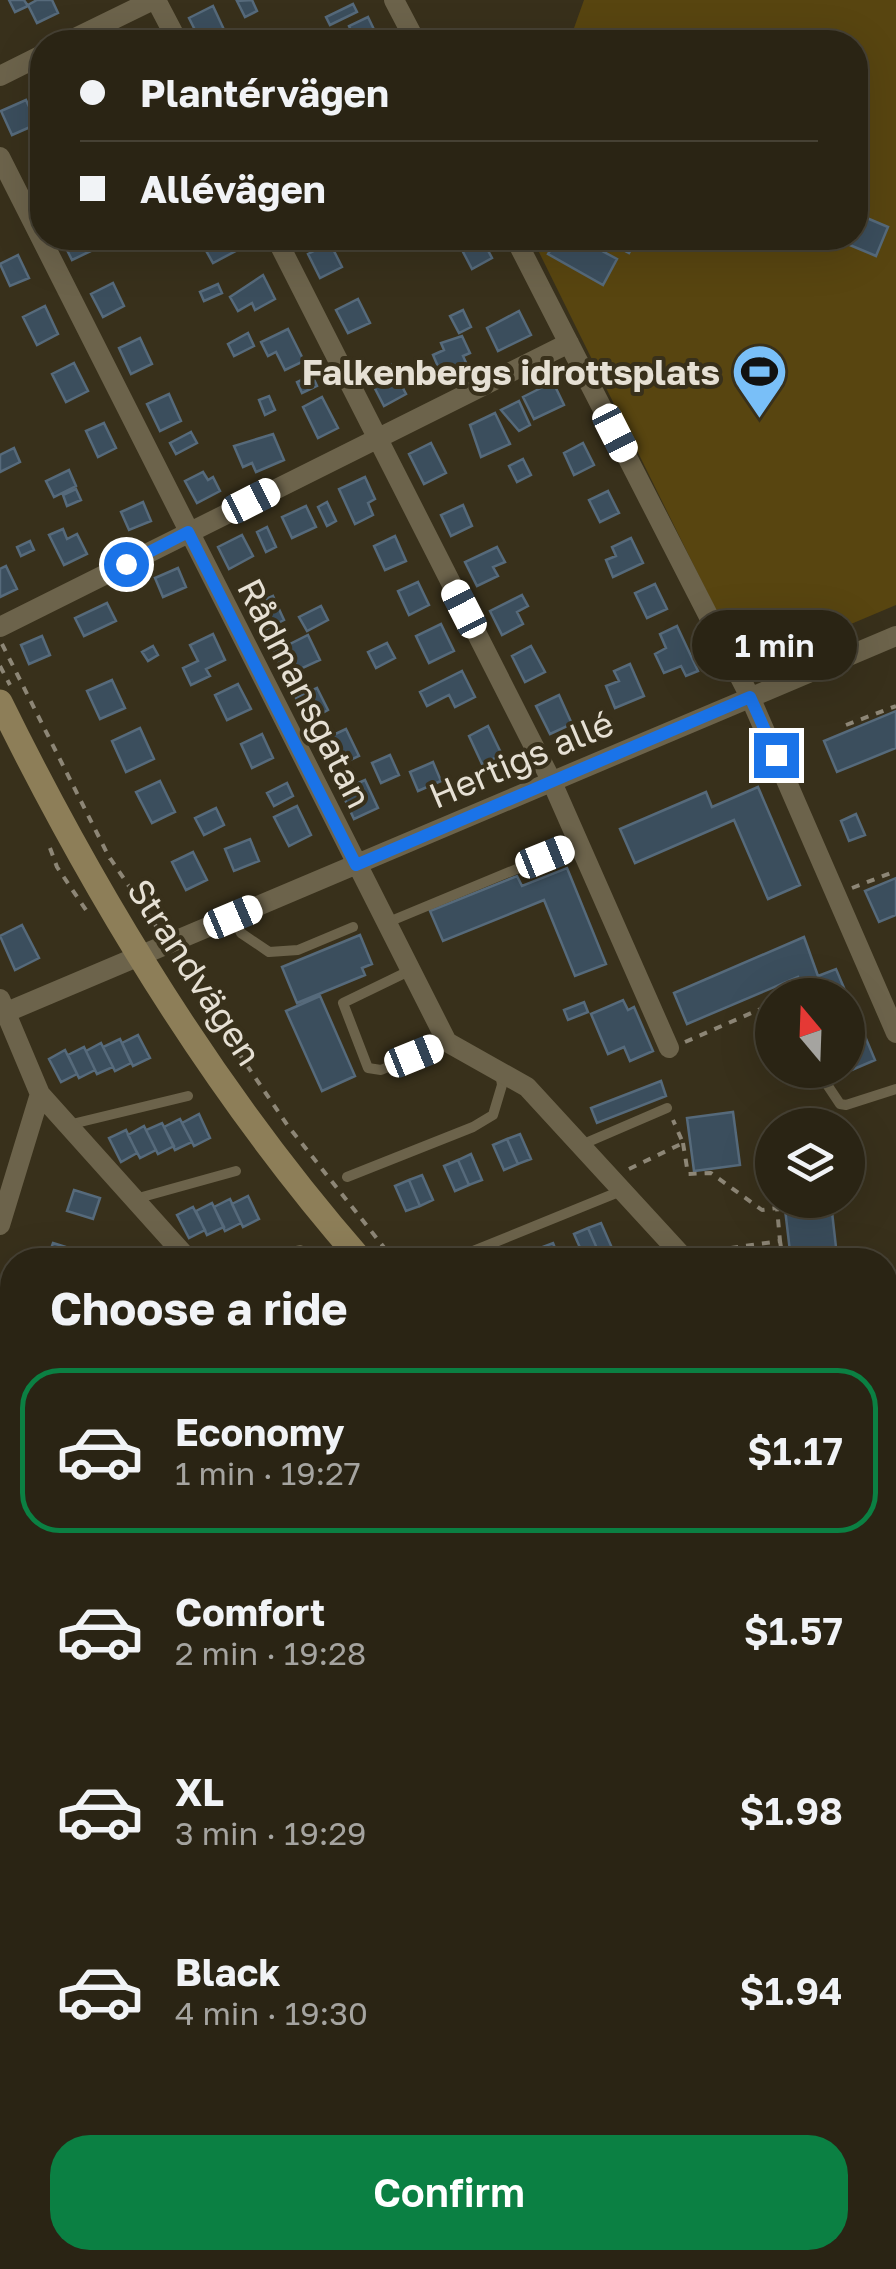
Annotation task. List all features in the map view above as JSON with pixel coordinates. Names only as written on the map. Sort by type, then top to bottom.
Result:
[{"type":"street","points":[[93,30],[155,0],[171,30]]},
{"type":"street","points":[[394,0],[410,30]]},
{"type":"street","points":[[0,76],[30,61]]},
{"type":"street","name":"Rådmansgatan","points":[[0,158],[30,218]]},
{"type":"street","name":"Rådmansgatan","points":[[46,250],[447,1042]]},
{"type":"street","points":[[282,250],[551,780],[669,1048]]},
{"type":"street","points":[[522,250],[750,697],[896,1033]]},
{"type":"street","points":[[0,627],[569,344]]},
{"type":"street","name":"Hertigs allé","points":[[3,1006],[233,917],[896,636]]},
{"type":"street","name":"Strandvägen","points":[[0,702],[59,820],[138,956],[255,1126],[352,1248]]},
{"type":"street","points":[[3,1006],[40,1094],[177,1248]]},
{"type":"street","points":[[447,1042],[527,1086],[675,1248]]},
{"type":"street","points":[[0,1224],[40,1094]]},
{"type":"lane","points":[[386,923],[577,844]]},
{"type":"lane","points":[[233,917],[241,933],[268,952],[298,950],[352,927]]},
{"type":"lane","points":[[409,972],[343,1003],[368,1068],[380,1070],[447,1042]]},
{"type":"lane","points":[[347,1177],[473,1127],[493,1114],[502,1084],[500,1071]]},
{"type":"lane","points":[[829,1088],[840,1104],[846,1105],[896,1089]]},
{"type":"lane","points":[[67,1126],[188,1096]]},
{"type":"lane","points":[[581,1144],[667,1108]]},
{"type":"lane","points":[[133,1199],[236,1171]]},
{"type":"lane","points":[[477,1248],[617,1184]]},
{"type":"path","points":[[0,641],[110,858]]},
{"type":"path","points":[[846,725],[896,706]]},
{"type":"path","points":[[848,890],[896,870]]},
{"type":"path","points":[[669,1048],[755,1011]]},
{"type":"path","points":[[216,1024],[288,1126],[385,1248]]},
{"type":"path","points":[[667,1108],[683,1144],[688,1174],[712,1174],[762,1210],[777,1208],[781,1248]]},
{"type":"path","points":[[617,1184],[683,1144]]},
{"type":"path","points":[[731,1248],[780,1241]]},
{"type":"shaded area","name":"Falkenbergs idrottsplats","points":[[584,0],[896,0],[896,605],[768,659],[738,655],[538,250],[868,250],[868,30],[573,30]]},
{"type":"building","points":[[9,0],[24,0],[28,6],[15,12]]},
{"type":"building","points":[[37,0],[52,0],[58,13],[37,23],[28,5]]},
{"type":"building","points":[[252,0],[257,11],[245,17],[237,1]]},
{"type":"building","points":[[353,4],[357,12],[330,25],[326,17]]},
{"type":"building","points":[[213,6],[224,30],[195,30],[189,18]]},
{"type":"building","points":[[368,17],[374,30],[351,30],[349,26]]},
{"type":"building","points":[[26,100],[30,127],[12,135],[1,111]]},
{"type":"building","points":[[868,219],[888,227],[876,256],[862,250],[868,250]]},
{"type":"building","points":[[67,250],[93,250],[72,260]]},
{"type":"building","points":[[206,250],[238,250],[213,263]]},
{"type":"building","points":[[334,250],[342,267],[320,278],[308,254]]},
{"type":"building","points":[[462,250],[488,250],[492,258],[472,269]]},
{"type":"building","points":[[550,250],[600,250],[617,259],[603,285],[548,254]]},
{"type":"building","points":[[18,255],[29,278],[10,286],[0,264]]},
{"type":"building","points":[[263,275],[275,299],[255,310],[252,303],[238,311],[230,297]]},
{"type":"building","points":[[113,283],[124,306],[103,317],[91,294]]},
{"type":"building","points":[[218,284],[222,293],[204,301],[200,292]]},
{"type":"building","points":[[358,299],[370,323],[348,333],[336,310]]},
{"type":"building","points":[[45,306],[58,334],[37,345],[23,317]]},
{"type":"building","points":[[463,310],[471,327],[459,333],[450,316]]},
{"type":"building","points":[[519,311],[531,335],[498,351],[487,328]]},
{"type":"building","points":[[288,329],[304,361],[285,370],[276,352],[268,356],[261,342]]},
{"type":"building","points":[[248,333],[254,346],[234,356],[228,344]]},
{"type":"building","points":[[462,336],[470,353],[463,356],[468,367],[443,378],[433,355],[444,350],[441,343]]},
{"type":"building","points":[[140,338],[152,364],[131,374],[119,348]]},
{"type":"building","points":[[74,363],[88,391],[66,402],[52,374]]},
{"type":"building","points":[[391,365],[406,394],[384,406],[369,377]]},
{"type":"building","points":[[312,375],[317,386],[302,393],[297,382]]},
{"type":"building","points":[[553,382],[564,405],[534,419],[523,397]]},
{"type":"building","points":[[169,394],[181,421],[160,431],[147,404]]},
{"type":"building","points":[[269,396],[275,410],[265,415],[259,400]]},
{"type":"building","points":[[322,397],[338,428],[318,438],[303,407]]},
{"type":"building","points":[[519,401],[530,425],[519,431],[501,410]]},
{"type":"building","points":[[495,413],[510,444],[481,457],[470,425]]},
{"type":"building","points":[[104,423],[116,448],[98,457],[86,431]]},
{"type":"building","points":[[191,432],[197,443],[176,454],[170,443]]},
{"type":"building","points":[[273,434],[284,460],[256,472],[252,463],[243,467],[234,446]]},
{"type":"building","points":[[431,443],[446,473],[424,484],[409,454]]},
{"type":"building","points":[[583,443],[594,465],[574,475],[564,453]]},
{"type":"building","points":[[14,448],[20,462],[0,472],[0,455]]},
{"type":"building","points":[[523,459],[531,475],[517,482],[509,466]]},
{"type":"building","points":[[69,470],[76,486],[54,497],[46,481]]},
{"type":"building","points":[[203,472],[208,480],[213,477],[220,491],[197,503],[185,481]]},
{"type":"building","points":[[365,477],[375,499],[368,503],[373,515],[355,524],[339,489]]},
{"type":"building","points":[[76,489],[81,500],[67,506],[63,495]]},
{"type":"building","points":[[608,491],[619,513],[600,522],[589,500]]},
{"type":"building","points":[[143,502],[151,521],[129,530],[121,512]]},
{"type":"building","points":[[327,502],[336,521],[327,526],[318,507]]},
{"type":"building","points":[[463,505],[472,526],[451,536],[441,515]]},
{"type":"building","points":[[306,506],[316,527],[292,538],[282,517]]},
{"type":"building","points":[[267,527],[276,547],[266,552],[257,532]]},
{"type":"building","points":[[63,529],[67,539],[77,534],[87,554],[64,565],[49,535]]},
{"type":"building","points":[[242,535],[253,556],[229,569],[218,547]]},
{"type":"building","points":[[395,536],[406,561],[385,570],[374,546]]},
{"type":"building","points":[[631,538],[643,563],[613,577],[606,560],[616,556],[612,547]]},
{"type":"building","points":[[30,541],[34,550],[21,556],[17,547]]},
{"type":"building","points":[[497,547],[505,562],[493,567],[498,576],[477,586],[465,562]]},
{"type":"building","points":[[6,566],[17,589],[0,597],[0,569]]},
{"type":"building","points":[[178,568],[186,587],[163,597],[155,578]]},
{"type":"building","points":[[418,582],[429,605],[409,615],[398,591]]},
{"type":"building","points":[[655,584],[667,609],[647,618],[635,593]]},
{"type":"building","points":[[522,595],[528,606],[517,612],[523,624],[502,635],[490,611]]},
{"type":"building","points":[[273,596],[284,620],[262,631],[250,606]]},
{"type":"building","points":[[107,603],[116,621],[84,636],[75,618]]},
{"type":"building","points":[[321,606],[328,620],[307,631],[299,617]]},
{"type":"building","points":[[441,624],[454,651],[429,663],[416,636]]},
{"type":"building","points":[[677,626],[698,671],[686,676],[681,666],[664,673],[655,654],[666,648],[660,634]]},
{"type":"building","points":[[213,634],[225,660],[206,669],[210,676],[191,685],[183,668],[198,661],[190,645]]},
{"type":"building","points":[[308,635],[320,660],[285,676],[274,652]]},
{"type":"building","points":[[42,636],[50,655],[29,664],[21,645]]},
{"type":"building","points":[[387,643],[395,658],[376,668],[368,652]]},
{"type":"building","points":[[153,646],[158,655],[148,661],[142,652]]},
{"type":"building","points":[[531,646],[545,672],[525,682],[512,656]]},
{"type":"building","points":[[630,664],[644,696],[615,708],[606,686],[619,681],[614,671]]},
{"type":"building","points":[[462,671],[475,697],[455,707],[449,695],[427,706],[420,692]]},
{"type":"building","points":[[112,680],[125,708],[100,719],[87,691]]},
{"type":"building","points":[[238,684],[251,709],[227,720],[215,695]]},
{"type":"building","points":[[317,688],[328,710],[307,721],[296,698]]},
{"type":"building","points":[[559,695],[572,724],[550,734],[536,706]]},
{"type":"building","points":[[896,711],[896,748],[837,772],[824,741]]},
{"type":"building","points":[[488,726],[502,755],[482,764],[469,736]]},
{"type":"building","points":[[140,728],[154,759],[126,772],[112,741]]},
{"type":"building","points":[[346,729],[359,756],[331,769],[318,742]]},
{"type":"building","points":[[262,734],[273,758],[252,768],[241,744]]},
{"type":"building","points":[[390,755],[399,775],[381,783],[372,763]]},
{"type":"building","points":[[433,762],[441,781],[418,791],[410,772]]},
{"type":"building","points":[[365,780],[378,808],[354,819],[341,791]]},
{"type":"building","points":[[160,781],[175,812],[152,823],[136,792]]},
{"type":"building","points":[[287,783],[293,796],[274,806],[267,793]]},
{"type":"building","points":[[758,787],[800,885],[768,899],[734,820],[635,863],[620,829],[706,792],[712,807]]},
{"type":"building","points":[[297,806],[311,835],[289,846],[274,817]]},
{"type":"building","points":[[216,808],[224,825],[204,835],[195,818]]},
{"type":"building","points":[[856,814],[865,835],[849,841],[841,821]]},
{"type":"building","points":[[250,839],[259,861],[234,871],[225,849]]},
{"type":"building","points":[[193,852],[207,880],[186,890],[172,862]]},
{"type":"building","points":[[567,868],[606,964],[575,976],[544,900],[443,941],[430,911],[517,876],[522,886]]},
{"type":"building","points":[[896,878],[896,915],[879,922],[865,891]]},
{"type":"building","points":[[22,925],[39,958],[15,970],[0,936]]},
{"type":"building","points":[[360,935],[372,964],[362,968],[365,975],[297,1003],[282,967]]},
{"type":"building","points":[[804,937],[818,976],[836,969],[840,978],[755,978],[755,995],[687,1024],[674,993]]},
{"type":"building","points":[[320,996],[355,1076],[322,1091],[286,1011]]},
{"type":"building","points":[[623,1000],[628,1010],[634,1007],[653,1051],[630,1061],[624,1047],[608,1054],[591,1014]]},
{"type":"building","points":[[584,1002],[588,1012],[568,1020],[564,1010]]},
{"type":"building","points":[[138,1035],[150,1058],[133,1066],[122,1043]]},
{"type":"building","points":[[865,1036],[875,1060],[865,1064]]},
{"type":"building","points":[[120,1039],[131,1063],[115,1071],[103,1047]]},
{"type":"building","points":[[101,1043],[113,1067],[97,1074],[86,1051]]},
{"type":"building","points":[[84,1047],[95,1070],[79,1078],[68,1055]]},
{"type":"building","points":[[65,1050],[77,1074],[61,1082],[49,1059]]},
{"type":"building","points":[[661,1081],[666,1096],[597,1123],[591,1108]]},
{"type":"building","points":[[733,1112],[740,1165],[694,1171],[687,1118]]},
{"type":"building","points":[[199,1114],[210,1138],[194,1146],[182,1123]]},
{"type":"building","points":[[180,1119],[192,1142],[175,1150],[164,1127]]},
{"type":"building","points":[[162,1123],[174,1146],[158,1154],[146,1130]]},
{"type":"building","points":[[144,1126],[156,1150],[140,1158],[128,1135]]},
{"type":"building","points":[[126,1130],[137,1153],[121,1162],[109,1138]]},
{"type":"building","points":[[520,1134],[531,1159],[518,1164],[507,1139]]},
{"type":"building","points":[[507,1139],[518,1164],[504,1170],[493,1145]]},
{"type":"building","points":[[471,1154],[482,1180],[469,1185],[458,1160]]},
{"type":"building","points":[[458,1160],[469,1185],[455,1191],[444,1166]]},
{"type":"building","points":[[422,1175],[433,1200],[420,1206],[409,1180]]},
{"type":"building","points":[[409,1180],[420,1206],[406,1211],[395,1186]]},
{"type":"building","points":[[74,1190],[100,1198],[93,1219],[67,1211]]},
{"type":"building","points":[[248,1196],[259,1219],[243,1227],[232,1204]]},
{"type":"building","points":[[230,1199],[241,1223],[225,1231],[214,1207]]},
{"type":"building","points":[[212,1203],[224,1227],[207,1235],[196,1211]]},
{"type":"building","points":[[193,1207],[205,1230],[189,1238],[177,1215]]},
{"type":"building","points":[[786,1218],[833,1218],[836,1248],[790,1248]]},
{"type":"building","points":[[601,1223],[612,1248],[597,1248],[588,1228]]},
{"type":"building","points":[[588,1228],[597,1248],[580,1248],[574,1234]]},
{"type":"place","name":"Falkenbergs idrottsplats","points":[[759,421]]},
{"type":"route","points":[[126,564],[188,532],[356,865],[750,697],[776,755]]}]
